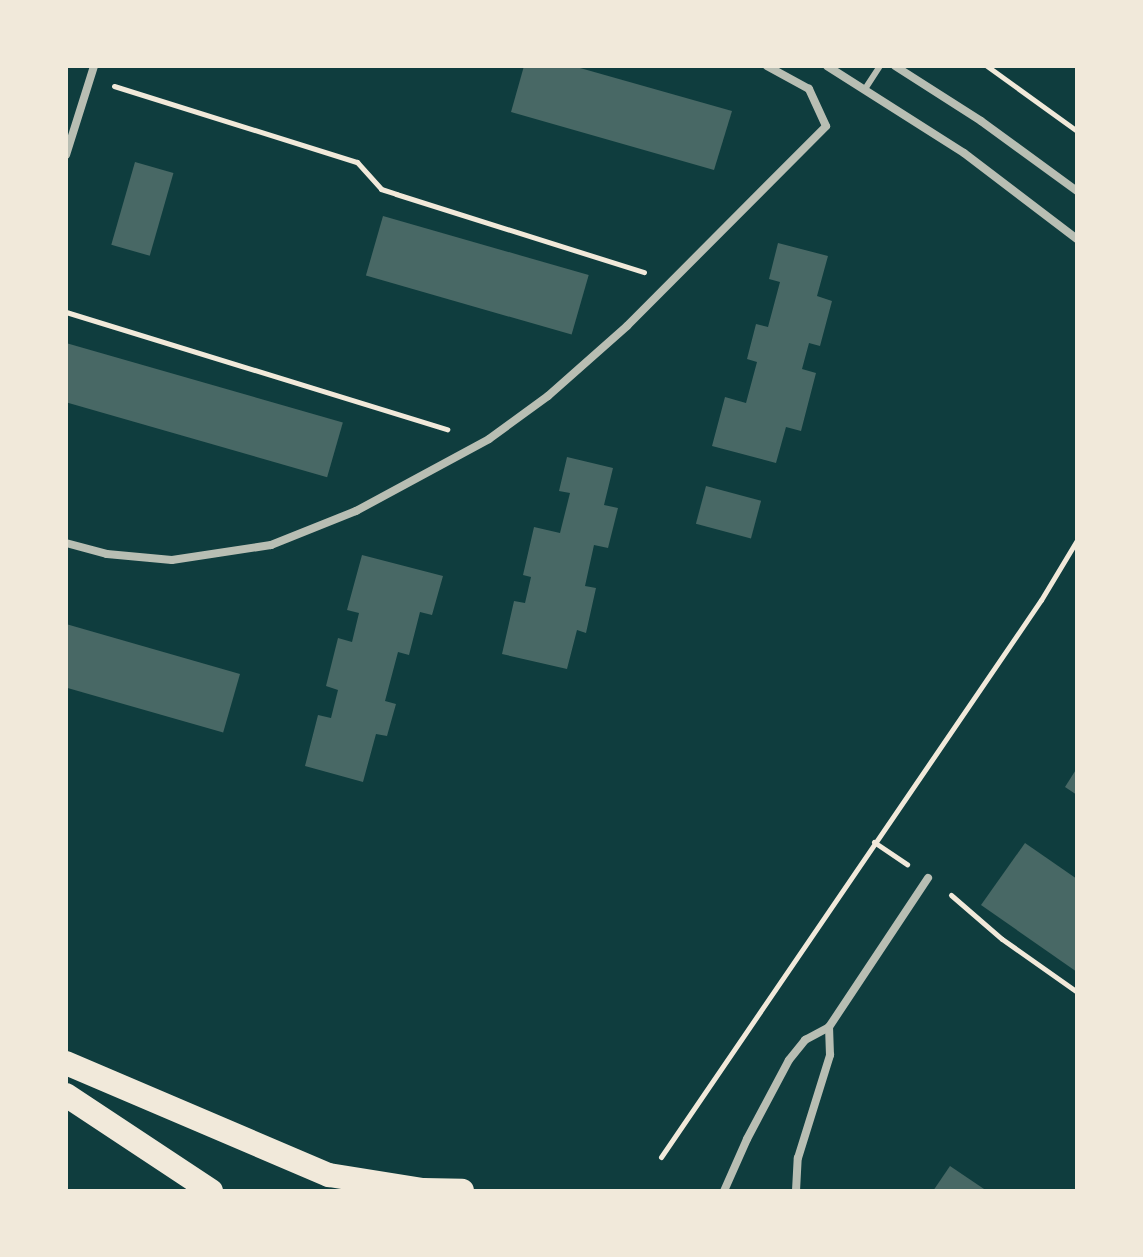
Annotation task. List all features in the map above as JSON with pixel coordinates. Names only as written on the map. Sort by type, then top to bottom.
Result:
[{"type":"highway","points":[[66,1063],[329,1175],[423,1190],[462,1191]]},
{"type":"highway","points":[[66,1095],[211,1191]]},
{"type":"street","points":[[66,155],[94,66]]},
{"type":"street","points":[[66,543],[107,554],[172,560],[271,545],[356,511],[465,453],[548,396],[673,281],[826,126],[809,89],[767,66]]},
{"type":"street","points":[[827,66],[964,153],[1077,239]]},
{"type":"street","points":[[895,66],[981,121],[1077,191]]},
{"type":"street","points":[[724,1191],[789,1060],[805,1040],[829,1027],[928,878]]},
{"type":"street","points":[[796,1191],[798,1158],[830,1055],[829,1027]]},
{"type":"lane","points":[[865,89],[880,66]]},
{"type":"path","points":[[987,66],[1077,131]]},
{"type":"path","points":[[90,79],[357,162],[381,189],[673,281]]},
{"type":"path","points":[[66,312],[448,430],[465,453]]},
{"type":"path","points":[[661,1157],[1033,613],[1077,540]]},
{"type":"path","points":[[956,899],[1002,939],[1077,992]]},
{"type":"building","points":[[524,66],[573,66],[732,111],[714,170],[511,112]]},
{"type":"building","points":[[135,162],[173,173],[150,256],[111,245]]},
{"type":"building","points":[[383,216],[589,275],[572,335],[366,276]]},
{"type":"building","points":[[778,243],[828,256],[817,296],[832,301],[820,346],[809,343],[802,369],[816,373],[801,431],[786,427],[776,463],[712,446],[725,397],[746,403],[757,362],[747,359],[756,324],[768,327],[780,282],[769,279]]},
{"type":"building","points":[[66,343],[343,422],[327,477],[66,402]]},
{"type":"building","points":[[567,457],[613,468],[604,505],[618,508],[608,548],[594,545],[585,586],[596,588],[586,633],[577,630],[567,669],[502,654],[514,601],[525,603],[531,577],[523,575],[534,527],[560,533],[570,493],[559,491]]},
{"type":"building","points":[[706,486],[761,501],[751,538],[696,524]]},
{"type":"building","points":[[362,555],[443,576],[432,615],[420,612],[409,655],[398,652],[385,701],[396,704],[387,736],[376,734],[363,782],[305,766],[318,715],[331,718],[338,690],[326,686],[338,638],[352,642],[359,613],[347,610]]},
{"type":"building","points":[[66,624],[240,674],[223,733],[66,687]]},
{"type":"building","points":[[1077,768],[1077,795],[1065,787]]},
{"type":"building","points":[[1025,843],[1077,879],[1077,972],[981,905]]},
{"type":"building","points":[[950,1166],[987,1191],[933,1191]]}]
